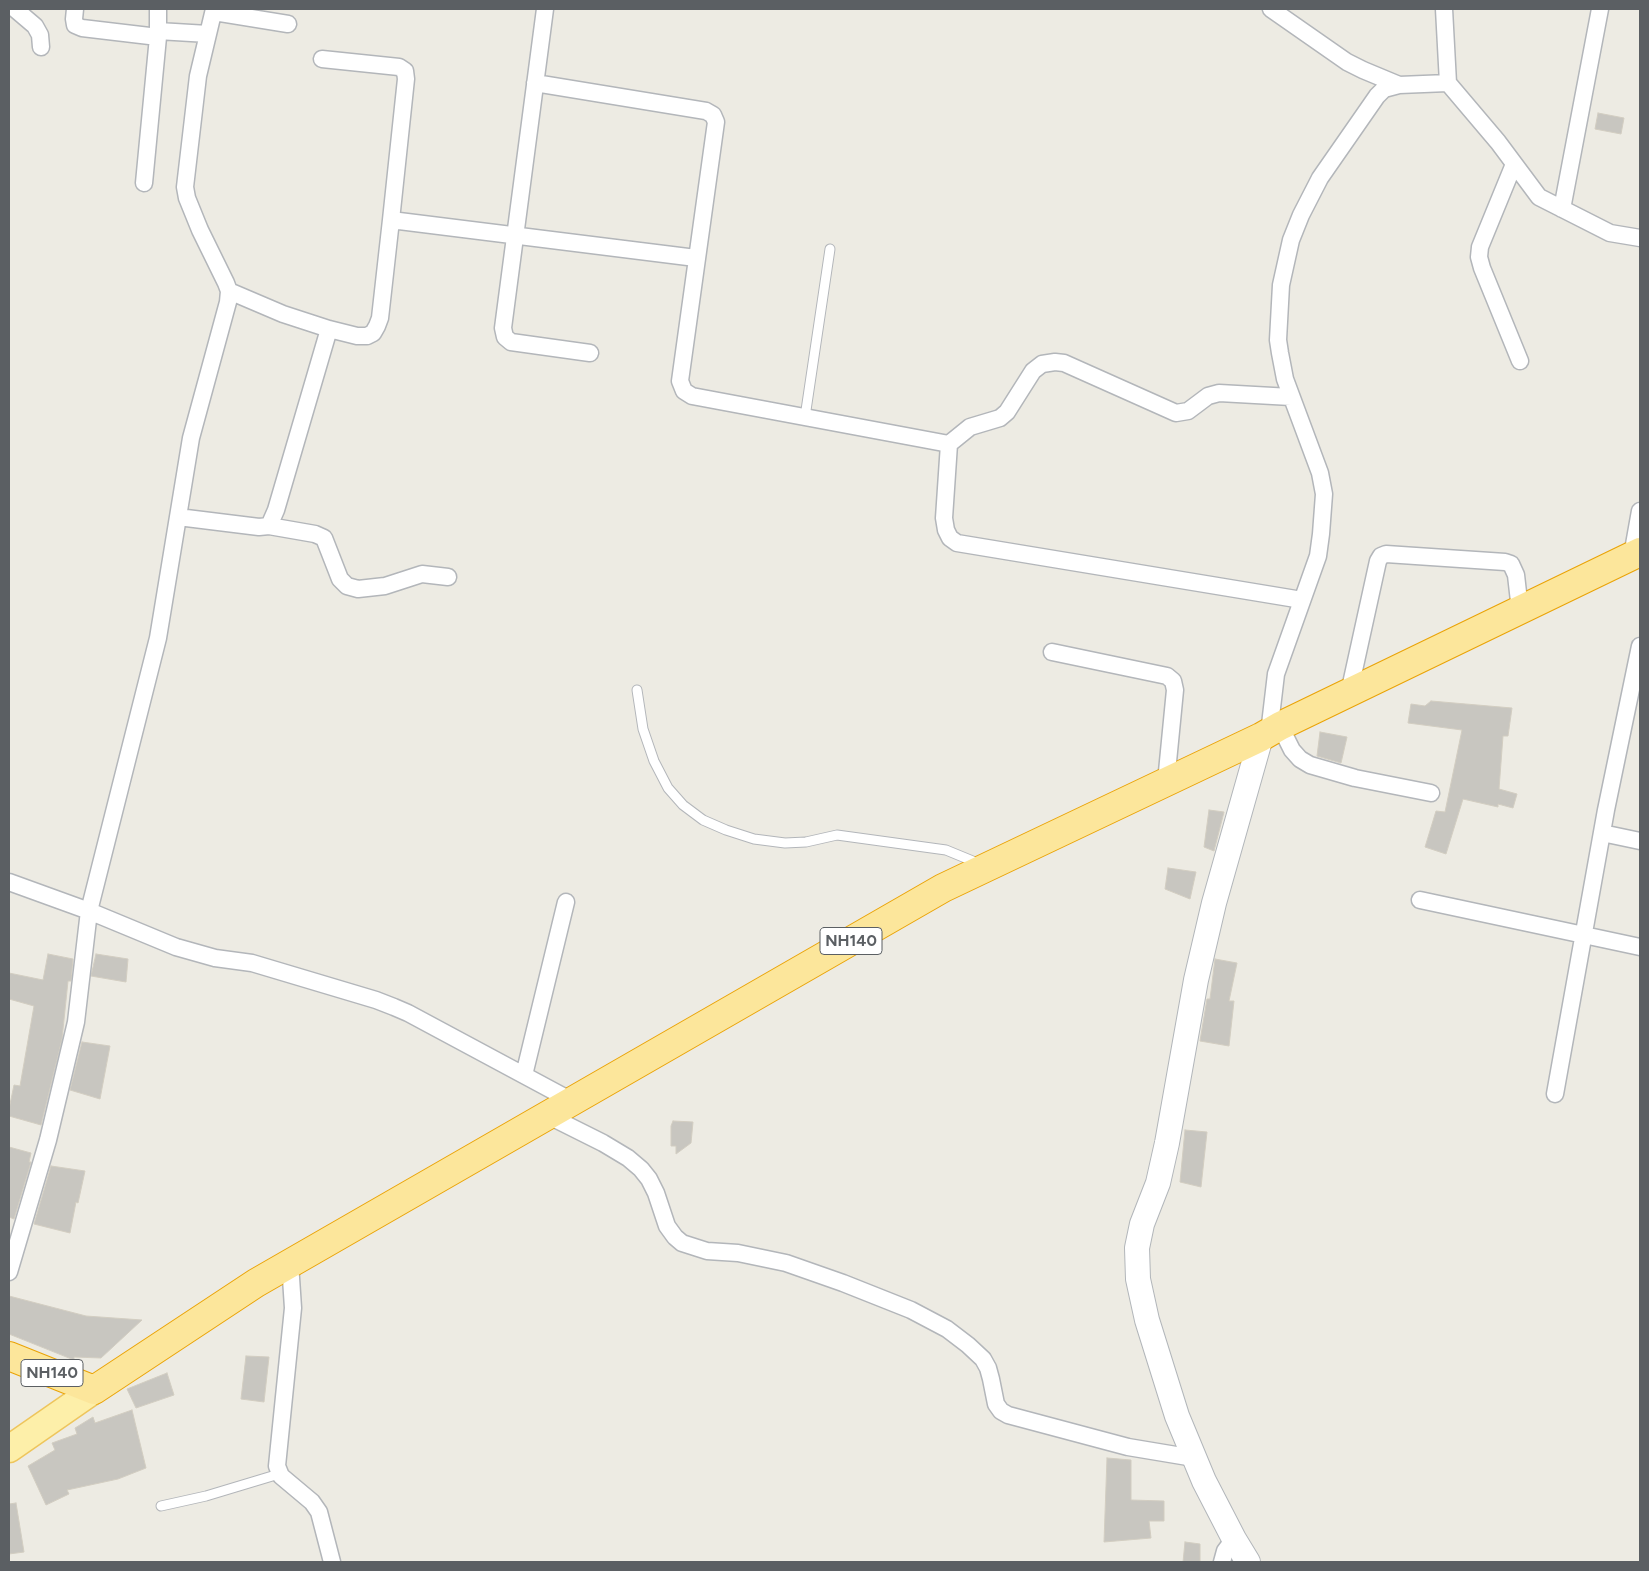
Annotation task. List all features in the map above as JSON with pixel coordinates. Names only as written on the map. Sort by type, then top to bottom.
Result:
[{"type":"highway","name":"NH140","points":[[9,1356],[94,1390],[256,1283],[943,888],[1636,554]]},
{"type":"main road","points":[[1248,1562],[1204,1481],[1177,1416],[1147,1320],[1138,1278],[1137,1248],[1142,1224],[1158,1183],[1167,1143],[1196,980],[1214,903],[1270,732]]},
{"type":"main road","points":[[9,1449],[94,1390]]},
{"type":"street","points":[[16,9],[36,26],[40,35],[41,47]]},
{"type":"street","points":[[75,9],[75,25],[82,28],[158,34],[208,34]]},
{"type":"street","points":[[144,182],[158,34],[158,9]]},
{"type":"street","points":[[545,9],[502,328],[505,337],[511,342],[590,353]]},
{"type":"street","points":[[1271,9],[1347,62],[1399,84]]},
{"type":"street","points":[[1444,9],[1448,83],[1539,197],[1610,233],[1640,238]]},
{"type":"street","points":[[1562,209],[1600,9]]},
{"type":"street","points":[[9,1272],[48,1140],[76,1022],[88,911],[158,638],[194,422],[225,317],[229,291],[187,198],[185,187],[198,76],[214,10],[288,24]]},
{"type":"street","points":[[229,291],[273,310],[329,329],[357,336],[367,336],[373,333],[378,326],[406,79],[405,71],[399,67],[322,59]]},
{"type":"street","points":[[535,83],[706,111],[713,115],[716,122],[680,381],[684,392],[692,396],[948,444],[970,427],[1000,418],[1007,412],[1033,370],[1042,364],[1055,362],[1064,363],[1176,413],[1188,411],[1208,396],[1219,393],[1291,397]]},
{"type":"street","points":[[1431,793],[1355,778],[1310,765],[1300,759],[1270,732],[1276,674],[1320,546],[1324,494],[1320,473],[1285,379],[1278,340],[1281,285],[1290,240],[1300,215],[1325,169],[1384,89],[1399,84],[1448,83]]},
{"type":"street","points":[[1514,164],[1480,247],[1479,257],[1520,361]]},
{"type":"street","points":[[391,220],[696,258]]},
{"type":"street","points":[[269,526],[276,510],[329,329]]},
{"type":"street","points":[[948,444],[944,518],[946,530],[950,538],[957,544],[1302,600]]},
{"type":"street","points":[[1636,554],[1640,511]]},
{"type":"street","points":[[178,517],[259,527],[269,526],[316,534],[324,538],[340,579],[347,586],[358,589],[385,586],[422,574],[448,577]]},
{"type":"street","points":[[1349,693],[1378,562],[1381,556],[1386,554],[1505,562],[1511,564],[1516,576],[1520,610]]},
{"type":"street","points":[[1555,1094],[1602,833],[1640,646]]},
{"type":"street","points":[[1052,652],[1167,676],[1173,681],[1175,690],[1166,782]]},
{"type":"street","points":[[1602,833],[1640,840]]},
{"type":"street","points":[[9,882],[192,952],[252,963],[376,1000],[408,1013],[572,1101]]},
{"type":"street","points":[[1420,900],[1640,947]]},
{"type":"street","points":[[524,1075],[566,902]]},
{"type":"street","points":[[547,1115],[603,1143],[628,1158],[641,1169],[656,1193],[668,1226],[675,1237],[682,1243],[707,1251],[738,1253],[786,1264],[844,1283],[911,1310],[947,1329],[983,1359],[988,1368],[996,1404],[1001,1411],[1008,1415],[1128,1447],[1194,1458]]},
{"type":"street","points":[[290,1264],[293,1308],[277,1466],[280,1474],[312,1502],[319,1512],[332,1562]]},
{"type":"street","points":[[1222,1562],[1225,1551],[1234,1539]]},
{"type":"lane","points":[[805,417],[830,249]]},
{"type":"lane","points":[[637,690],[643,729],[654,761],[668,788],[684,805],[703,820],[754,839],[785,843],[806,842],[837,835],[946,850],[976,861],[985,868]]},
{"type":"lane","points":[[160,1506],[206,1496],[280,1474]]},
{"type":"building","points":[[1598,113],[1624,118],[1621,134],[1595,129]]},
{"type":"building","points":[[1431,701],[1512,708],[1508,736],[1503,736],[1499,789],[1517,794],[1513,808],[1498,804],[1498,807],[1463,799],[1446,854],[1425,847],[1436,811],[1445,812],[1462,730],[1408,723],[1411,704],[1425,706]]},
{"type":"building","points":[[1320,732],[1347,737],[1341,763],[1317,756]]},
{"type":"building","points":[[1209,810],[1224,812],[1214,851],[1204,847]]},
{"type":"building","points":[[1168,868],[1196,872],[1190,899],[1165,889]]},
{"type":"building","points":[[48,954],[73,959],[71,981],[68,981],[62,1039],[41,1125],[9,1116],[14,1085],[20,1086],[34,1006],[9,999],[9,973],[43,980]]},
{"type":"building","points":[[96,954],[128,959],[126,982],[91,976]]},
{"type":"building","points":[[1215,959],[1237,963],[1229,1001],[1234,1001],[1229,1046],[1200,1041],[1207,999],[1210,999]]},
{"type":"building","points":[[82,1042],[110,1046],[100,1099],[70,1090]]},
{"type":"building","points":[[673,1121],[693,1122],[691,1143],[676,1154],[676,1146],[671,1146],[671,1126]]},
{"type":"building","points":[[1185,1130],[1207,1132],[1201,1187],[1180,1182]]},
{"type":"building","points":[[9,1147],[31,1153],[29,1162],[31,1162],[14,1219],[9,1217]]},
{"type":"building","points":[[51,1166],[85,1171],[70,1233],[34,1224]]},
{"type":"building","points":[[9,1296],[86,1316],[142,1320],[101,1358],[74,1357],[74,1360],[9,1334]]},
{"type":"building","points":[[246,1356],[269,1357],[264,1402],[241,1399]]},
{"type":"building","points":[[167,1373],[174,1395],[136,1408],[127,1389]]},
{"type":"building","points":[[132,1410],[146,1468],[118,1479],[67,1490],[69,1494],[46,1505],[28,1466],[55,1450],[52,1443],[77,1434],[75,1428],[93,1417],[95,1423]]},
{"type":"building","points":[[1107,1458],[1131,1460],[1131,1500],[1164,1501],[1164,1521],[1149,1521],[1151,1538],[1104,1542]]},
{"type":"building","points":[[16,1503],[24,1552],[9,1554],[9,1504]]},
{"type":"building","points":[[1185,1542],[1200,1544],[1200,1562],[1183,1562]]}]
